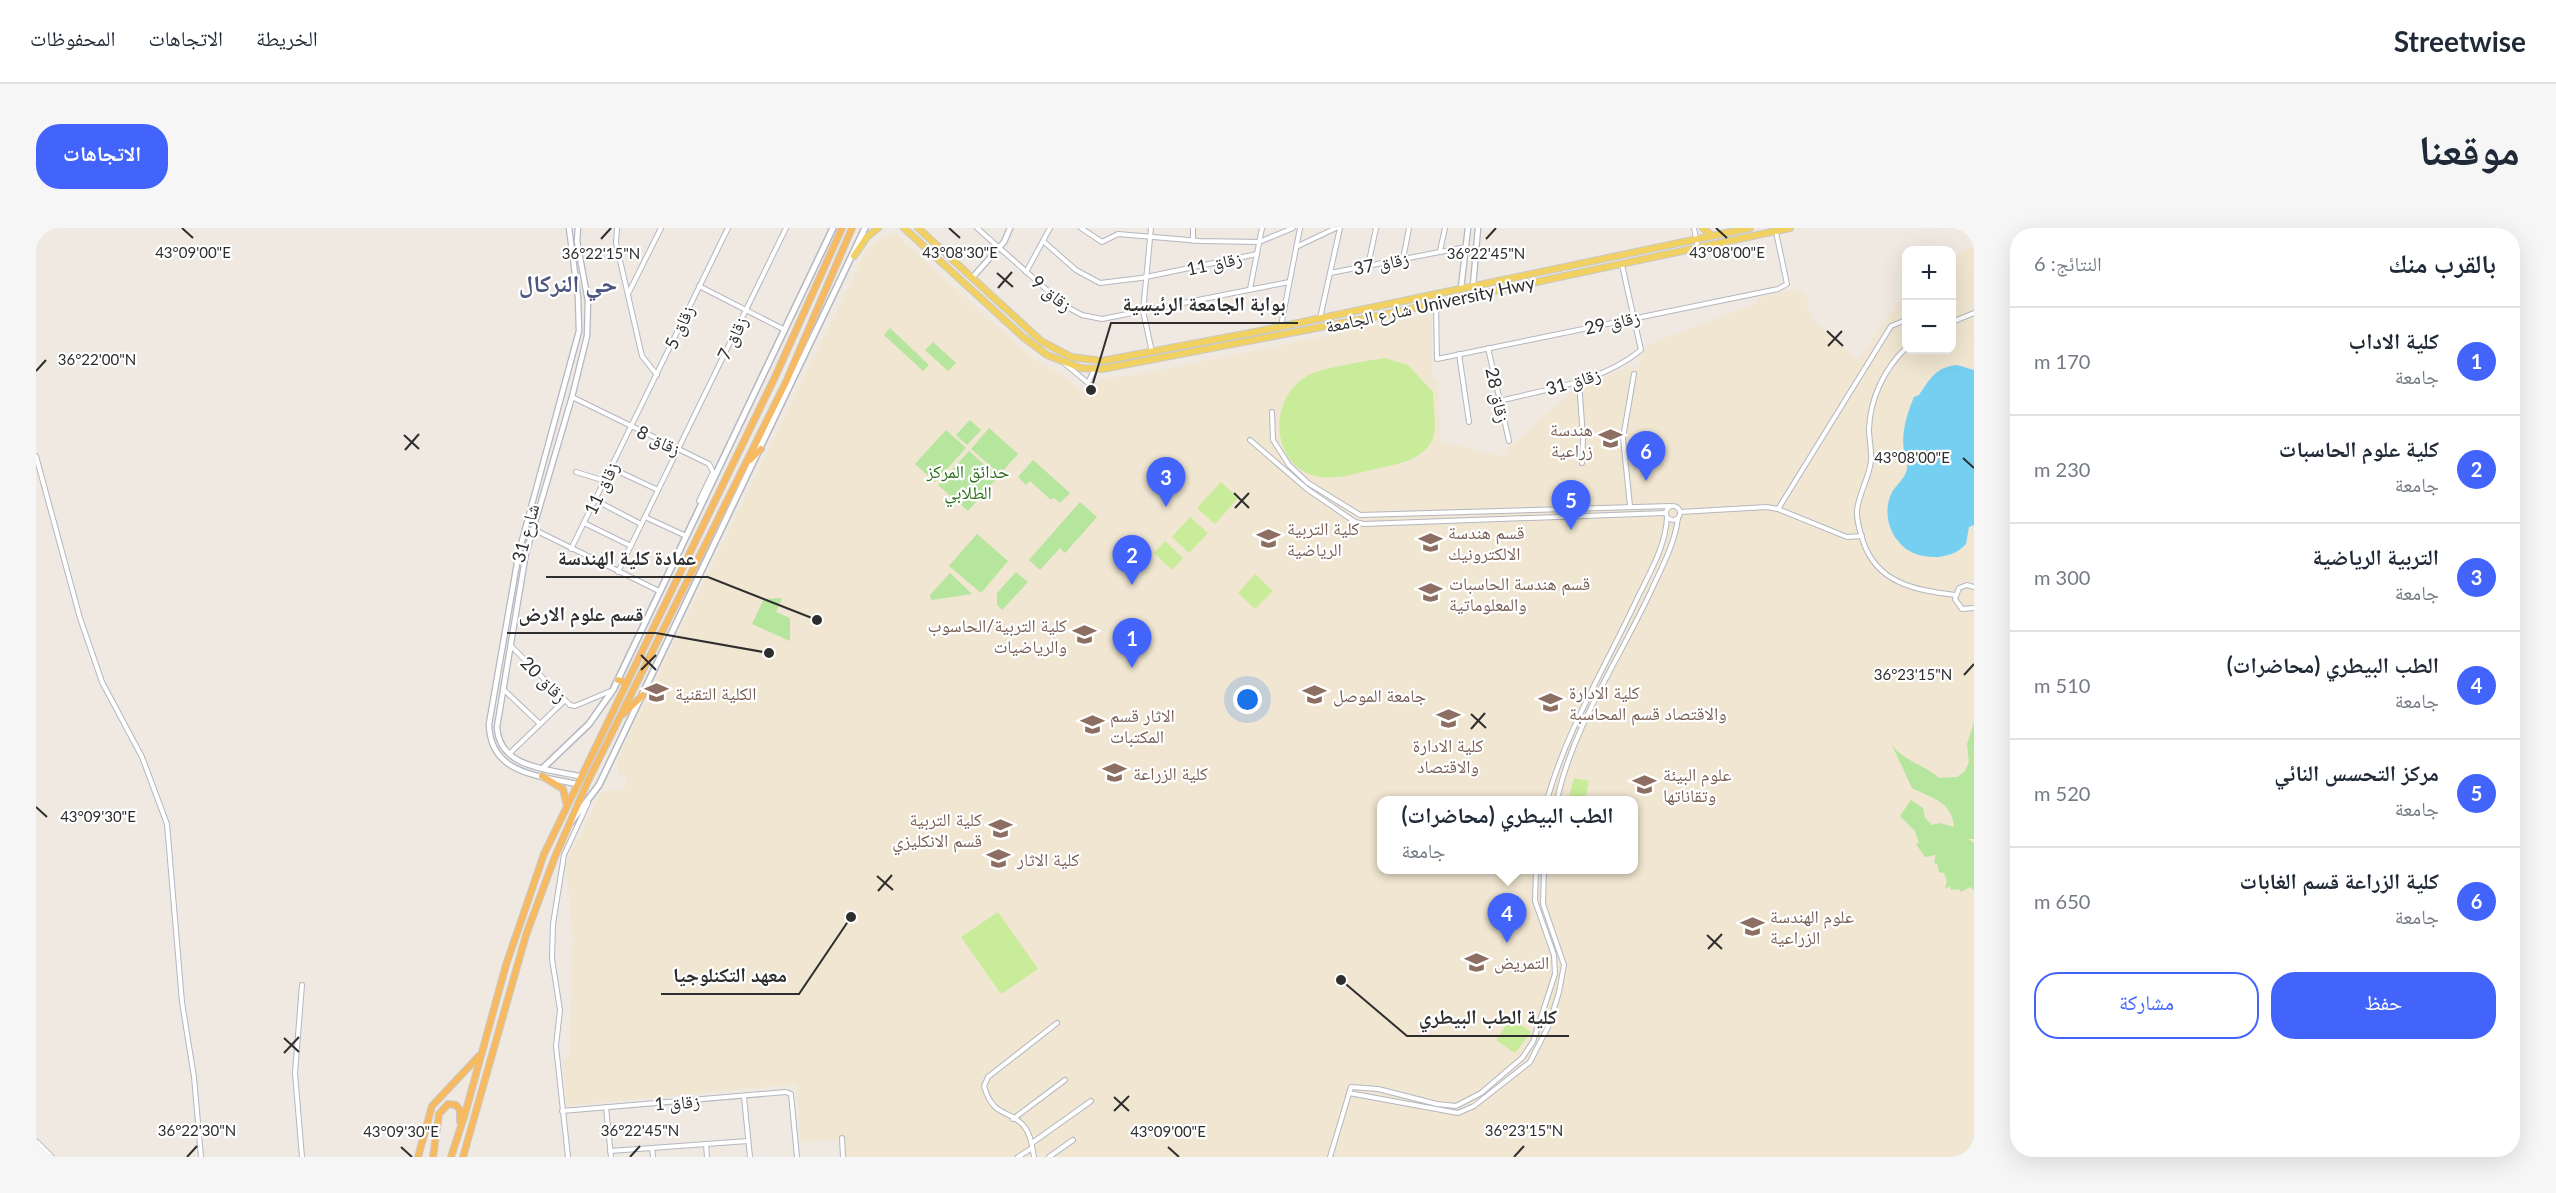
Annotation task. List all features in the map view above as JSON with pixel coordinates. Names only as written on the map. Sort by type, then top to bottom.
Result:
[{"type":"highway","points":[[451,1157],[530,891],[565,806],[740,449],[842,228]]},
{"type":"highway","points":[[464,1155],[526,935],[554,859],[621,716],[786,382],[852,228]]},
{"type":"highway","points":[[731,445],[740,449]]},
{"type":"highway","points":[[745,465],[761,449]]},
{"type":"highway","points":[[618,680],[627,683]]},
{"type":"highway","points":[[621,716],[643,695]]},
{"type":"highway","points":[[542,776],[563,789],[566,794],[565,806]]},
{"type":"highway","points":[[418,1157],[430,1110],[474,1064],[485,1041]]},
{"type":"highway","points":[[433,1157],[439,1114],[448,1104],[456,1105],[460,1110],[456,1141]]},
{"type":"main road","points":[[543,768],[589,724],[613,690],[833,228]]},
{"type":"main road","points":[[570,823],[589,802],[643,695],[854,256],[865,228]]},
{"type":"main road","points":[[854,256],[867,237],[878,228]]},
{"type":"main road","name":"شارع الجامعة University Hwy","points":[[903,228],[1023,337],[1063,363],[1095,369],[1115,368],[1257,340],[1790,228]]},
{"type":"main road","name":"شارع الجامعة University Hwy","points":[[918,228],[1027,330],[1067,356],[1084,360],[1112,360],[1256,332],[1750,228]]},
{"type":"main road","points":[[1703,228],[1712,236]]},
{"type":"main road","points":[[1256,332],[1257,340]]},
{"type":"street","name":"شارع 31","points":[[490,744],[489,724],[492,701],[519,552],[555,427],[579,331],[578,297],[569,242],[569,228]]},
{"type":"street","name":"شارع 31","points":[[499,742],[497,727],[517,597],[533,529],[572,397],[587,336],[589,314],[577,241],[578,228]]},
{"type":"street","points":[[617,228],[616,243],[642,356],[657,375]]},
{"type":"street","points":[[628,294],[662,228]]},
{"type":"street","name":"زقاق 5","points":[[632,426],[728,228]]},
{"type":"street","name":"زقاق 7","points":[[678,449],[786,228]]},
{"type":"street","name":"زقاق 9","points":[[977,228],[1056,299],[1082,315],[1102,319],[1289,282]]},
{"type":"street","points":[[972,278],[999,248],[1011,228]]},
{"type":"street","points":[[1026,272],[1050,228]]},
{"type":"street","points":[[1081,228],[1102,242],[1118,234],[1193,241],[1259,242],[1293,228]]},
{"type":"street","points":[[1151,228],[1143,311],[1152,352]]},
{"type":"street","points":[[1193,228],[1193,241]]},
{"type":"street","points":[[1250,289],[1262,228]]},
{"type":"street","points":[[1281,326],[1300,228]]},
{"type":"street","points":[[1297,246],[1338,228]]},
{"type":"street","points":[[1320,318],[1338,228]]},
{"type":"street","points":[[1368,266],[1376,228]]},
{"type":"street","points":[[1403,259],[1409,228]]},
{"type":"street","points":[[1440,251],[1446,228]]},
{"type":"street","points":[[1461,288],[1468,228]]},
{"type":"street","points":[[1473,286],[1478,228]]},
{"type":"street","points":[[1694,228],[1698,249]]},
{"type":"street","name":"زقاق 29","points":[[1436,303],[1437,359],[1778,288],[1787,284],[1776,231]]},
{"type":"street","points":[[569,242],[577,241]]},
{"type":"street","name":"زقاق 11","points":[[1043,241],[1076,270],[1098,283],[1147,277],[1257,254]]},
{"type":"street","name":"زقاق 37","points":[[1330,273],[1466,247]]},
{"type":"street","points":[[1622,265],[1634,318]]},
{"type":"street","points":[[698,286],[786,330]]},
{"type":"street","points":[[1956,320],[1974,313]]},
{"type":"street","name":"زقاق 31","points":[[1500,400],[1579,381],[1621,366],[1641,350],[1634,318]]},
{"type":"street","points":[[1778,509],[1891,326],[1902,322]]},
{"type":"street","name":"زقاق 28","points":[[1488,348],[1509,441]]},
{"type":"street","points":[[1902,353],[1885,375],[1873,402],[1869,429],[1871,460],[1857,512],[1862,536],[1866,550],[1877,567],[1894,582],[1909,588],[1955,595]]},
{"type":"street","points":[[1459,354],[1469,422]]},
{"type":"street","points":[[1063,363],[1089,383],[1095,369]]},
{"type":"street","points":[[1630,506],[1623,438],[1634,374]]},
{"type":"street","points":[[1579,381],[1583,438],[1582,463]]},
{"type":"street","name":"زقاق 8","points":[[572,397],[709,464],[713,469],[699,501]]},
{"type":"street","points":[[1272,412],[1273,440],[1289,465],[1308,483],[1356,514],[1677,506],[1680,512],[1661,569],[1573,747],[1558,796]]},
{"type":"street","name":"زقاق 11","points":[[571,549],[632,426]]},
{"type":"street","points":[[555,427],[562,430]]},
{"type":"street","points":[[1250,440],[1307,489],[1355,522],[1364,524],[1666,515],[1674,520],[1678,518]]},
{"type":"street","points":[[618,572],[678,449]]},
{"type":"street","points":[[36,456],[80,618],[99,671],[142,758],[167,824],[182,1002],[194,1077],[201,1157]]},
{"type":"street","points":[[611,468],[658,490]]},
{"type":"street","points":[[576,472],[605,481]]},
{"type":"street","points":[[595,500],[641,524]]},
{"type":"street","points":[[1549,796],[1573,729],[1652,567],[1665,534],[1666,515],[1670,506]]},
{"type":"street","points":[[1680,512],[1767,507],[1778,509],[1847,537],[1862,536]]},
{"type":"street","points":[[645,517],[686,536]]},
{"type":"street","points":[[584,523],[631,546]]},
{"type":"street","points":[[533,529],[659,591]]},
{"type":"street","points":[[1955,595],[1963,586],[1974,587]]},
{"type":"street","points":[[1955,595],[1958,606],[1966,610],[1974,608]]},
{"type":"street","name":"زقاق 20","points":[[510,646],[564,700],[575,706],[613,690]]},
{"type":"street","points":[[502,688],[540,724]]},
{"type":"street","points":[[508,754],[564,700]]},
{"type":"street","points":[[492,701],[501,702]]},
{"type":"street","points":[[576,784],[532,774],[503,761],[490,744],[499,742],[508,754],[534,766],[579,776]]},
{"type":"street","points":[[532,774],[534,766]]},
{"type":"street","points":[[568,1157],[556,1046],[560,1010],[552,960],[553,924],[564,855],[589,802]]},
{"type":"street","points":[[1330,1157],[1351,1087],[1378,1089],[1437,1104],[1456,1106],[1488,1087],[1527,1051],[1541,1023],[1555,974],[1554,955],[1536,901],[1536,874]]},
{"type":"street","points":[[1349,1093],[1458,1113],[1474,1106],[1533,1057],[1549,1024],[1563,972],[1561,951],[1543,904],[1544,874]]},
{"type":"street","points":[[302,985],[296,1073],[302,1157]]},
{"type":"street","points":[[1034,1157],[1032,1145],[1023,1125],[994,1107],[987,1098],[984,1086],[988,1077],[1057,1023]]},
{"type":"street","points":[[1527,1051],[1533,1057]]},
{"type":"street","points":[[1012,1119],[1065,1080]]},
{"type":"street","name":"زقاق 1","points":[[562,1111],[791,1094],[797,1157]]},
{"type":"street","points":[[744,1097],[750,1157]]},
{"type":"street","points":[[1018,1157],[1091,1101]]},
{"type":"street","points":[[606,1107],[611,1157]]},
{"type":"street","points":[[842,1138],[843,1157]]},
{"type":"street","points":[[1049,1157],[1073,1140]]},
{"type":"street","points":[[36,1141],[52,1157]]},
{"type":"street","points":[[610,1151],[748,1141]]},
{"type":"street","points":[[706,1144],[707,1157]]},
{"type":"street","points":[[652,1148],[653,1157]]},
{"type":"shaded area","name":"جامعة الموصل","points":[[894,233],[1032,358],[1065,377],[1084,393],[1100,379],[1146,373],[1432,314],[1432,378],[1438,379],[1440,441],[1504,457],[1505,451],[1573,391],[1630,367],[1635,368],[1641,362],[1647,345],[1757,303],[1758,298],[1797,289],[1807,297],[1809,301],[1805,304],[1815,322],[1858,360],[1902,297],[1902,354],[1956,354],[1956,255],[1974,245],[1974,1157],[844,1157],[841,1138],[801,1143],[796,1084],[567,1106],[563,1059],[569,1059],[573,938],[566,864],[601,792],[625,789],[626,775],[618,774],[618,758],[644,704],[647,700],[653,700],[659,690],[655,682],[866,250],[882,238]]},
{"type":"green space","points":[[890,328],[929,365],[923,371],[884,335]]},
{"type":"green space","points":[[933,342],[956,363],[948,371],[925,350]]},
{"type":"green space","points":[[1385,358],[1408,365],[1433,392],[1435,428],[1430,445],[1419,455],[1405,462],[1352,475],[1328,478],[1303,471],[1291,461],[1283,447],[1280,431],[1280,415],[1295,385],[1309,375],[1326,369]]},
{"type":"green space","name":"حدائق المركز الطلابي","points":[[970,420],[981,430],[967,445],[956,435]]},
{"type":"green space","name":"حدائق المركز الطلابي","points":[[989,428],[1018,454],[1000,474],[971,449]]},
{"type":"green space","name":"حدائق المركز الطلابي","points":[[946,430],[966,448],[935,482],[915,464]]},
{"type":"green space","name":"حدائق المركز الطلابي","points":[[969,451],[998,477],[968,511],[938,485]]},
{"type":"green space","name":"حدائق المركز الطلابي","points":[[1033,460],[1070,493],[1060,503],[1054,498],[1051,500],[1030,481],[1026,485],[1018,477]]},
{"type":"green space","points":[[1221,482],[1238,498],[1215,524],[1197,508]]},
{"type":"green space","points":[[1080,502],[1097,517],[1065,553],[1060,548],[1040,570],[1029,560]]},
{"type":"green space","points":[[1190,517],[1208,533],[1189,553],[1172,537]]},
{"type":"green space","points":[[977,534],[1008,561],[981,593],[949,566]]},
{"type":"green space","points":[[1165,541],[1183,558],[1172,570],[1154,553]]},
{"type":"green space","points":[[1016,572],[1028,582],[1002,610],[997,605],[997,593]]},
{"type":"green space","points":[[950,573],[972,594],[931,600],[930,595]]},
{"type":"green space","points":[[1255,574],[1273,591],[1255,609],[1238,593]]},
{"type":"green space","points":[[782,598],[776,612],[790,618],[790,641],[752,624],[764,599]]},
{"type":"green space","points":[[1974,722],[1974,839],[1968,839],[1974,843],[1974,890],[1970,887],[1961,892],[1959,889],[1951,890],[1950,886],[1945,889],[1947,881],[1944,873],[1939,872],[1937,864],[1934,863],[1936,855],[1925,857],[1916,844],[1919,843],[1915,831],[1900,816],[1911,800],[1923,808],[1925,818],[1932,825],[1940,823],[1954,827],[1949,811],[1933,798],[1912,788],[1892,745],[1903,756],[1939,778],[1957,777],[1965,771],[1969,762],[1967,744]]},
{"type":"green space","points":[[1574,778],[1589,781],[1586,796],[1569,796]]},
{"type":"green space","points":[[998,912],[1038,969],[1001,994],[961,937]]},
{"type":"green space","points":[[1511,1018],[1531,1032],[1515,1053],[1496,1040]]},
{"type":"water","points":[[1957,365],[1974,370],[1974,525],[1969,527],[1966,544],[1957,551],[1941,557],[1923,556],[1913,553],[1897,540],[1889,522],[1888,502],[1907,469],[1903,437],[1914,397],[1919,395],[1939,371]]},
{"type":"place","name":"بوابة الجامعة الرئيسية","points":[[1091,390]]},
{"type":"place","name":"هندسة زراعية","points":[[1611,439]]},
{"type":"place","name":"كلية الزراعة قسم الغابات","points":[[1646,481]]},
{"type":"place","name":"التربية الرياضية","points":[[1166,507]]},
{"type":"place","name":"مركز التحسس النائي","points":[[1571,530]]},
{"type":"place","name":"كلية التربية الرياضية","points":[[1269,538]]},
{"type":"place","name":"قسم هندسة الالكترونيك","points":[[1430,542]]},
{"type":"place","name":"كلية علوم الحاسبات","points":[[1132,585]]},
{"type":"place","name":"قسم هندسة الحاسبات والمعلوماتية","points":[[1431,593]]},
{"type":"place","name":"عمادة كلية الهندسة","points":[[817,620]]},
{"type":"place","name":"كلية التربية/الحاسوب والرياضيات","points":[[1085,635]]},
{"type":"place","name":"قسم علوم الارض","points":[[769,653]]},
{"type":"place","name":"كلية الاداب","points":[[1132,668]]},
{"type":"place","name":"الكلية التقنية","points":[[657,693]]},
{"type":"place","name":"جامعة الموصل","points":[[1315,695]]},
{"type":"place","name":"كلية الادارة والاقتصاد قسم المحاسبة","points":[[1551,702]]},
{"type":"place","name":"كلية الادارة والاقتصاد","points":[[1448,719]]},
{"type":"place","name":"الاثار قسم المكتبات","points":[[1092,725]]},
{"type":"place","name":"كلية الزراعة","points":[[1115,773]]},
{"type":"place","name":"علوم البيئة وتقاناتها","points":[[1645,784]]},
{"type":"place","name":"كلية التربية قسم الانكليزي","points":[[1000,829]]},
{"type":"place","name":"كلية الاثار","points":[[999,859]]},
{"type":"place","name":"معهد التكنلوجيا","points":[[851,917]]},
{"type":"place","name":"علوم الهندسة الزراعية","points":[[1752,926]]},
{"type":"place","name":"الطب البيطري (محاضرات)","points":[[1507,943]]},
{"type":"place","name":"التمريض","points":[[1476,962]]},
{"type":"place","name":"كلية الطب البيطري","points":[[1341,980]]},
{"type":"district","name":"حي النركال","points":[[568,282]]}]
